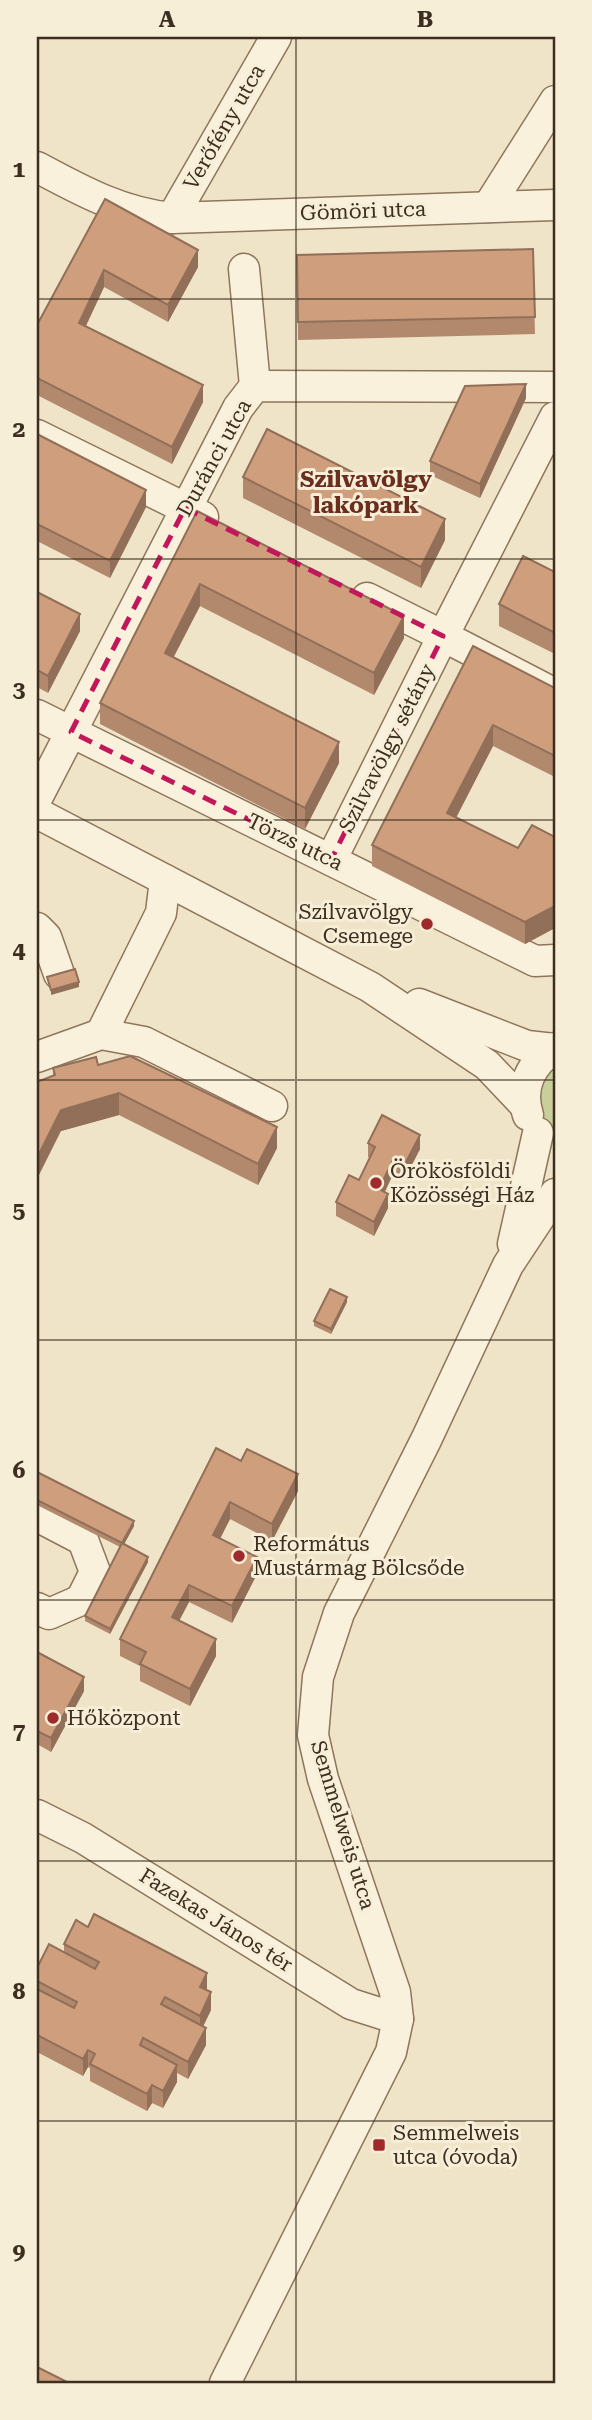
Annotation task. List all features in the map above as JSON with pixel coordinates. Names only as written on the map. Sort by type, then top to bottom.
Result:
[{"type":"street","name":"Verőfény utca","points":[[172,218],[276,37]]},
{"type":"street","points":[[488,206],[555,101]]},
{"type":"street","name":"Gömöri utca","points":[[37,167],[91,196],[126,209],[172,218],[555,205]]},
{"type":"street","points":[[244,269],[255,386]]},
{"type":"street","name":"Duránci utca","points":[[37,798],[185,508],[238,408],[255,386],[555,387]]},
{"type":"street","name":"Szilvavölgy sétány","points":[[331,860],[555,417]]},
{"type":"street","points":[[37,435],[222,527]]},
{"type":"street","points":[[345,587],[555,694]]},
{"type":"street","name":"Törzs utca","points":[[37,715],[535,961],[555,960]]},
{"type":"street","points":[[37,813],[370,987],[487,1065],[525,1105],[547,1139]]},
{"type":"street","points":[[101,1034],[161,913],[165,880]]},
{"type":"street","points":[[37,928],[46,937],[59,974]]},
{"type":"street","points":[[370,987],[527,1046],[555,1048]]},
{"type":"street","points":[[37,1057],[101,1034],[144,1042],[272,1106]]},
{"type":"street","points":[[525,1105],[525,1092],[534,1066],[555,1048]]},
{"type":"street","name":"Semmelweis utca","points":[[225,2383],[391,2052],[398,2019],[388,1966],[323,1779],[313,1735],[318,1677],[339,1614],[426,1440],[508,1265],[547,1139]]},
{"type":"street","name":"Semmelweis utca","points":[[508,1265],[555,1194]]},
{"type":"street","points":[[37,1516],[83,1540],[95,1572],[81,1600],[49,1614],[37,1608]]},
{"type":"street","name":"Fazekas János tér","points":[[37,1815],[83,1838],[351,2004],[398,2019]]},
{"type":"highlighted area","points":[[185,508],[443,636],[331,860],[71,732]]},
{"type":"green space","points":[[555,1062],[555,1133],[540,1116],[537,1098]]},
{"type":"building","points":[[105,199],[198,250],[168,305],[104,270],[79,323],[203,385],[172,447],[37,378],[37,325]]},
{"type":"building","points":[[533,249],[535,317],[298,322],[297,255]]},
{"type":"building","points":[[526,384],[480,484],[430,461],[465,386]]},
{"type":"building","points":[[267,429],[445,519],[421,567],[243,477]]},
{"type":"building","points":[[37,434],[146,490],[110,561],[37,524]]},
{"type":"building","points":[[197,511],[404,616],[374,673],[200,584],[165,653],[339,742],[305,808],[100,703]]},
{"type":"building","points":[[523,556],[555,572],[555,633],[499,604]]},
{"type":"building","points":[[37,592],[80,614],[48,676],[37,670]]},
{"type":"building","points":[[473,646],[555,688],[555,756],[493,725],[447,813],[518,848],[532,825],[555,837],[555,906],[525,922],[372,845]]},
{"type":"building","points":[[75,969],[79,982],[51,990],[47,977]]},
{"type":"building","points":[[130,1056],[277,1127],[258,1164],[119,1093],[61,1110],[37,1158],[37,1082],[55,1075],[53,1068],[96,1057],[98,1065]]},
{"type":"building","name":"Örökösföldi Közösségi Ház","points":[[382,1115],[420,1135],[405,1164],[394,1158],[379,1189],[388,1194],[374,1222],[336,1202],[349,1175],[359,1180],[375,1147],[368,1143]]},
{"type":"building","points":[[330,1289],[347,1297],[331,1329],[314,1321]]},
{"type":"building","points":[[216,1448],[241,1461],[247,1449],[298,1474],[272,1524],[230,1502],[213,1535],[257,1557],[232,1606],[189,1585],[172,1617],[216,1639],[190,1689],[140,1664],[146,1652],[120,1639]]},
{"type":"building","points":[[37,1472],[134,1521],[122,1543],[37,1500]]},
{"type":"building","points":[[122,1543],[148,1557],[110,1629],[85,1616]]},
{"type":"building","name":"Hőközpont","points":[[37,1652],[84,1677],[51,1738],[37,1731]]},
{"type":"building","points":[[94,1914],[207,1973],[200,1987],[211,1992],[200,2016],[165,1997],[161,2004],[206,2028],[188,2062],[143,2038],[140,2045],[177,2065],[163,2091],[152,2085],[147,2094],[90,2064],[95,2054],[88,2050],[83,2059],[37,2035],[37,1989],[74,2008],[77,2002],[37,1981],[37,1968],[49,1944],[95,1969],[99,1962],[64,1944],[76,1920],[88,1927]]},
{"type":"building","points":[[37,2367],[69,2383],[37,2383]]},
{"type":"place","name":"Szílvavölgy Csemege","points":[[427,924]]},
{"type":"place","name":"Örökösföldi Közösségi Ház","points":[[376,1183]]},
{"type":"place","name":"Református Mustármag Bölcsőde","points":[[239,1556]]},
{"type":"place","name":"Hőközpont","points":[[53,1718]]},
{"type":"place","name":"Semmelweis utca (óvoda)","points":[[379,2145]]},
{"type":"district","name":"Szilvavölgy lakópark","points":[[366,492]]}]
